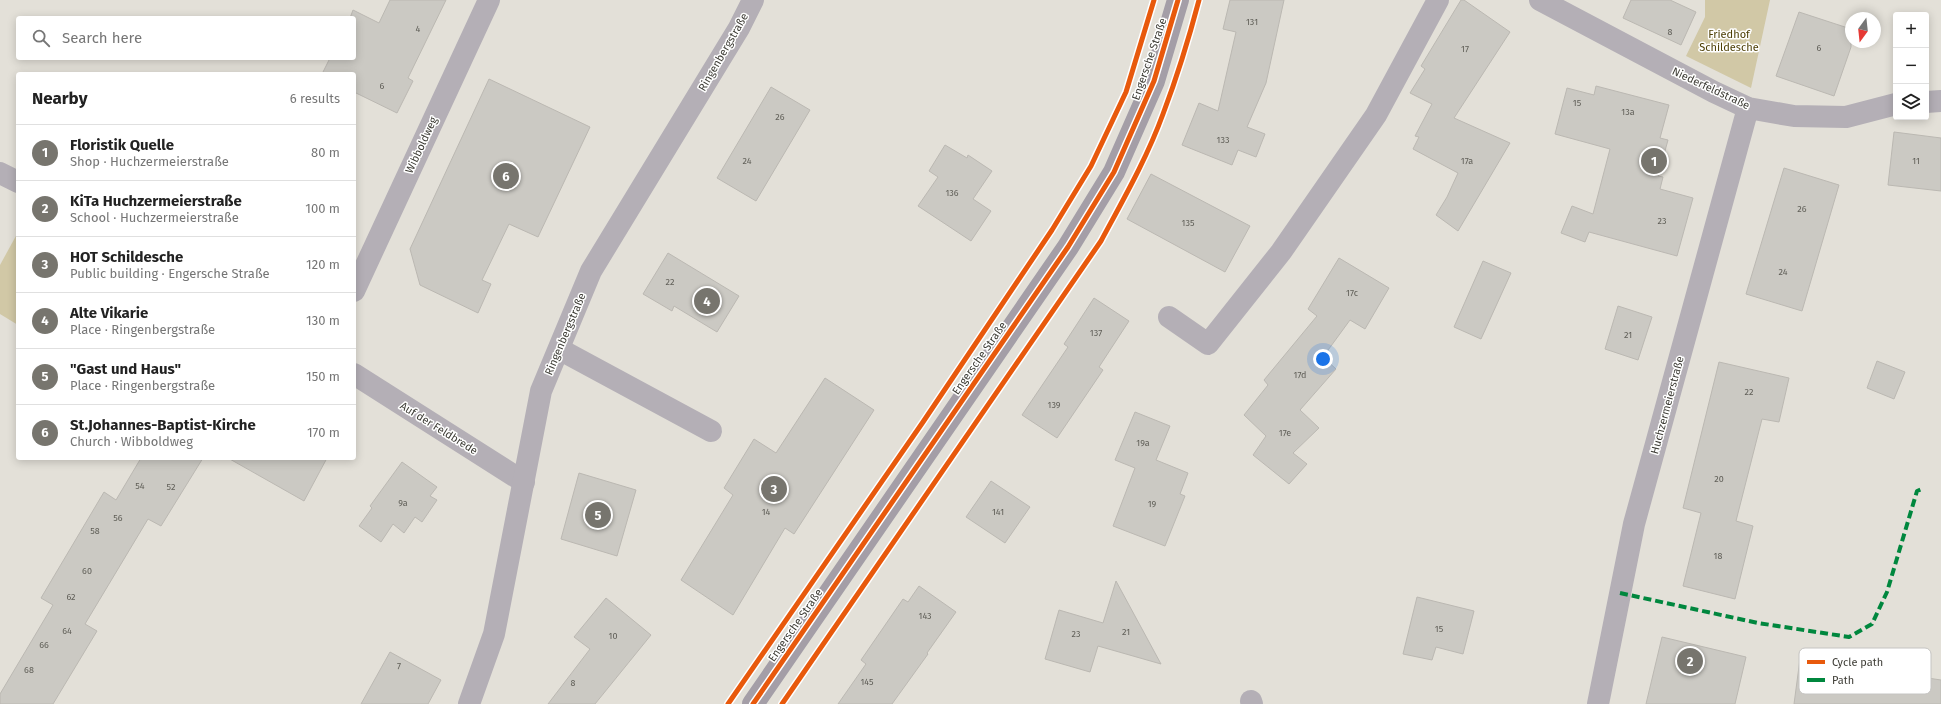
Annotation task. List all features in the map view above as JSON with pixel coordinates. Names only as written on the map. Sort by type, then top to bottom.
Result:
[{"type":"main road","name":"Engersche Straße","points":[[752,704],[1068,247],[1114,172],[1154,81],[1178,0]]},
{"type":"street","name":"Wibboldweg","points":[[356,287],[489,0]]},
{"type":"street","name":"Ringenbergstraße","points":[[469,704],[494,634],[541,391],[591,271],[739,28],[753,0]]},
{"type":"street","points":[[1169,317],[1208,344],[1281,252],[1376,115],[1438,0]]},
{"type":"street","name":"Niederfeldstraße","points":[[1540,0],[1714,92],[1748,108],[1794,116],[1846,117],[1893,105]]},
{"type":"street","points":[[1929,102],[1941,101]]},
{"type":"street","name":"Huchzermeierstraße","points":[[1598,704],[1634,524],[1748,108]]},
{"type":"street","points":[[0,173],[16,181]]},
{"type":"street","points":[[559,349],[711,432]]},
{"type":"street","name":"Auf der Feldbrede","points":[[356,375],[524,482]]},
{"type":"green space","name":"Friedhof Schildesche","points":[[1705,0],[1770,0],[1751,88],[1686,56],[1705,17]]},
{"type":"green space","points":[[16,236],[16,324],[0,314],[0,265]]},
{"type":"building","points":[[390,0],[446,0],[408,78],[413,81],[397,113],[356,93],[356,72],[323,72],[329,60],[356,60],[356,16],[351,16],[353,10],[379,23]]},
{"type":"building","points":[[1230,0],[1284,0],[1266,83],[1247,127],[1265,134],[1256,157],[1238,150],[1232,165],[1182,145],[1199,103],[1218,111],[1236,32],[1223,29]]},
{"type":"building","points":[[1461,0],[1464,0],[1510,32],[1454,118],[1510,143],[1458,231],[1436,215],[1447,197],[1458,173],[1413,149],[1419,137],[1415,136],[1432,104],[1410,93],[1425,69],[1421,66]]},
{"type":"building","points":[[1631,0],[1670,0],[1696,12],[1681,45],[1623,18]]},
{"type":"building","points":[[1799,12],[1845,27],[1845,48],[1851,48],[1834,96],[1776,76]]},
{"type":"building","points":[[489,79],[590,127],[538,237],[509,224],[482,280],[491,284],[478,313],[420,285],[410,249]]},
{"type":"building","points":[[1596,86],[1669,105],[1660,138],[1668,140],[1658,176],[1663,177],[1660,189],[1693,198],[1677,256],[1589,232],[1585,242],[1561,233],[1572,206],[1593,214],[1610,149],[1555,134],[1567,88],[1594,95]]},
{"type":"building","points":[[771,87],[810,110],[756,201],[717,178]]},
{"type":"building","points":[[1894,132],[1941,138],[1941,191],[1888,185]]},
{"type":"building","points":[[945,145],[967,158],[968,155],[992,171],[973,199],[991,211],[971,241],[918,206],[938,177],[929,171]]},
{"type":"building","points":[[1784,168],[1839,185],[1802,311],[1746,294]]},
{"type":"building","points":[[1151,174],[1250,226],[1225,272],[1127,219]]},
{"type":"building","points":[[668,253],[739,296],[717,332],[674,306],[672,311],[643,294]]},
{"type":"building","points":[[1339,258],[1389,288],[1365,329],[1350,320],[1323,357],[1336,369],[1300,410],[1319,428],[1293,453],[1307,464],[1289,484],[1253,455],[1266,436],[1244,415],[1268,385],[1264,380],[1317,316],[1308,309]]},
{"type":"building","points":[[1483,261],[1511,273],[1481,339],[1454,327]]},
{"type":"building","points":[[1094,298],[1129,321],[1099,367],[1103,370],[1057,438],[1022,415],[1068,347],[1064,344]]},
{"type":"building","points":[[1618,306],[1652,317],[1638,360],[1605,349]]},
{"type":"building","points":[[1877,361],[1905,372],[1894,399],[1867,388]]},
{"type":"building","points":[[1719,362],[1789,378],[1779,422],[1762,419],[1736,521],[1753,526],[1735,599],[1683,586],[1701,513],[1683,508]]},
{"type":"building","points":[[825,378],[874,410],[794,534],[785,528],[733,615],[681,580],[733,495],[724,488],[754,439],[776,453]]},
{"type":"building","points":[[1135,412],[1170,426],[1156,460],[1188,473],[1180,494],[1185,496],[1165,546],[1113,526],[1135,468],[1115,460]]},
{"type":"building","points":[[140,460],[202,460],[161,526],[148,519],[85,624],[97,631],[53,704],[0,704],[0,694],[53,605],[41,598],[104,492],[116,500]]},
{"type":"building","points":[[232,460],[326,460],[304,501]]},
{"type":"building","points":[[402,462],[437,487],[430,496],[437,500],[422,522],[415,517],[404,533],[393,524],[381,542],[359,526],[372,508],[370,506]]},
{"type":"building","points":[[579,473],[636,490],[617,556],[561,539]]},
{"type":"building","points":[[991,481],[1030,507],[1005,543],[966,517]]},
{"type":"building","points":[[1116,581],[1161,664],[1098,646],[1090,672],[1045,659],[1059,610],[1103,623]]},
{"type":"building","points":[[919,586],[956,612],[927,653],[928,654],[892,704],[838,704],[866,664],[861,660],[903,599],[908,602]]},
{"type":"building","points":[[1417,597],[1474,611],[1463,654],[1436,647],[1432,660],[1403,654]]},
{"type":"building","points":[[606,598],[651,635],[595,704],[548,704],[590,649],[574,637]]},
{"type":"building","points":[[1662,637],[1746,657],[1735,704],[1646,704]]},
{"type":"building","points":[[390,652],[441,680],[428,704],[361,704]]},
{"type":"building","points":[[1799,666],[1799,694],[1931,694],[1931,679],[1941,680],[1941,704],[1794,704]]},
{"type":"marked path","points":[[1620,593],[1758,623],[1849,637],[1872,624],[1887,592],[1917,491],[1922,489]]},
{"type":"cycle path","points":[[728,704],[923,422],[1052,230],[1091,166],[1126,92],[1154,0]]},
{"type":"cycle path","points":[[753,704],[1068,247],[1114,172],[1154,81],[1178,0]]},
{"type":"cycle path","points":[[782,704],[1101,241],[1134,179],[1157,130],[1178,72],[1199,0]]},
{"type":"place","name":"Floristik Quelle","points":[[1654,161]]},
{"type":"place","name":"St.Johannes-Baptist-Kirche","points":[[506,176]]},
{"type":"place","name":"Alte Vikarie","points":[[707,301]]},
{"type":"place","name":"HOT Schildesche","points":[[774,489]]},
{"type":"place","name":"\"Gast und Haus\"","points":[[598,515]]},
{"type":"place","name":"KiTa Huchzermeierstraße","points":[[1690,661]]}]
